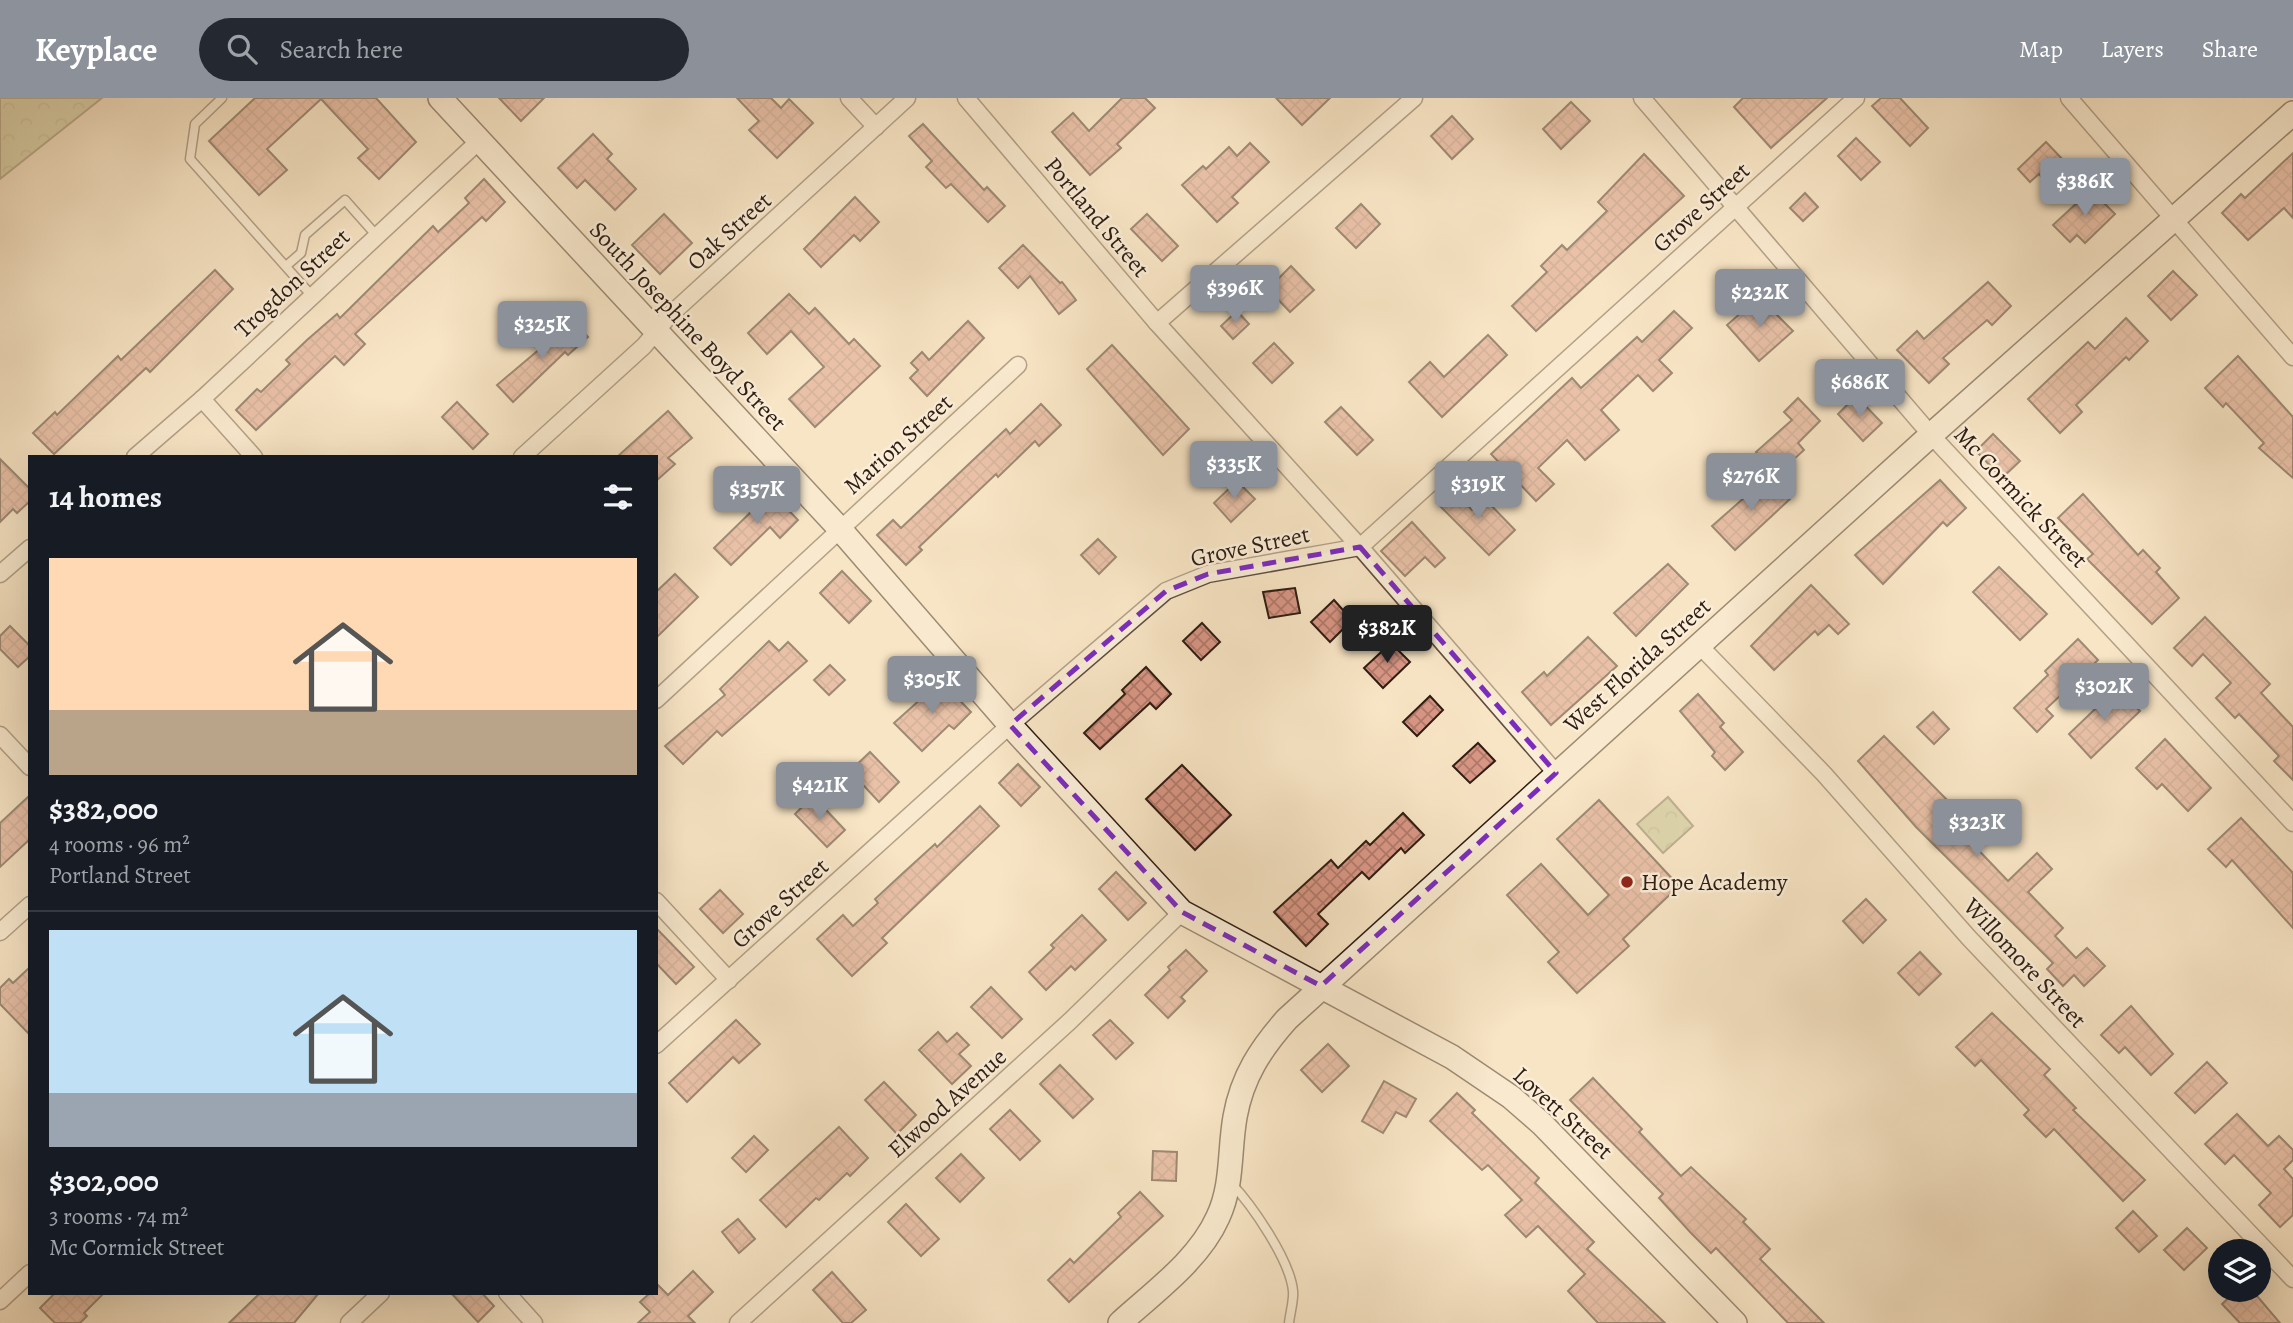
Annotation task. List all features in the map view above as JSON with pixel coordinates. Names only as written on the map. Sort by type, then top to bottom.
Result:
[{"type":"main road","name":"South Josephine Boyd Street","points":[[440,98],[839,528],[1010,724],[1182,912],[1321,986]]},
{"type":"main road","name":"West Florida Street","points":[[1120,1323],[1180,1268],[1208,1236],[1218,1218],[1229,1182],[1235,1118],[1242,1084],[1273,1034],[1321,986],[1556,773],[2293,113]]},
{"type":"main road","name":"Lovett Street","points":[[1321,986],[1452,1057],[1511,1097],[1542,1124],[1735,1323]]},
{"type":"street","points":[[849,98],[876,127]]},
{"type":"street","name":"Oak Street","points":[[524,455],[644,346],[669,316],[907,98]]},
{"type":"street","name":"Portland Street","points":[[966,98],[1157,323],[1360,547],[1556,773]]},
{"type":"street","points":[[1157,323],[1414,98]]},
{"type":"street","name":"Mc Cormick Street","points":[[1642,98],[1931,435],[2293,823]]},
{"type":"street","name":"Grove Street","points":[[658,1043],[1010,724],[1166,591],[1208,574],[1360,547],[1856,98]]},
{"type":"street","points":[[2069,98],[2293,357]]},
{"type":"street","name":"Trogdon Street","points":[[137,455],[202,399],[478,141]]},
{"type":"street","name":"Marion Street","points":[[658,698],[1018,365]]},
{"type":"street","points":[[202,399],[252,455]]},
{"type":"street","points":[[0,574],[28,550]]},
{"type":"street","name":"Willomore Street","points":[[1699,645],[1824,774],[1969,938],[2293,1279]]},
{"type":"street","points":[[0,735],[28,765]]},
{"type":"street","points":[[658,903],[729,980]]},
{"type":"street","points":[[0,932],[28,907]]},
{"type":"street","name":"Elwood Avenue","points":[[738,1323],[1070,1021],[1182,912]]},
{"type":"street","points":[[0,1301],[28,1275]]},
{"type":"street","points":[[349,1323],[380,1295]]},
{"type":"street","points":[[510,1295],[534,1323]]},
{"type":"lane","points":[[222,98],[195,124],[190,159],[312,296]]},
{"type":"lane","points":[[286,267],[301,253],[305,235],[345,200],[377,236]]},
{"type":"lane","points":[[1229,1182],[1247,1200],[1279,1254],[1293,1290],[1289,1323]]},
{"type":"highlighted area","points":[[1360,547],[1556,773],[1321,986],[1182,912],[1010,725],[1166,591],[1208,574]]},
{"type":"green space","points":[[0,98],[102,98],[0,179]]},
{"type":"green space","points":[[1668,797],[1693,826],[1663,853],[1637,824]]},
{"type":"building","points":[[255,98],[376,98],[416,142],[379,179],[358,158],[368,149],[321,99],[267,149],[287,170],[259,195],[209,141]]},
{"type":"building","points":[[499,98],[544,98],[521,121]]},
{"type":"building","points":[[737,98],[771,98],[781,108],[789,99],[813,123],[777,158],[749,130],[759,121]]},
{"type":"building","points":[[1122,98],[1145,98],[1155,108],[1117,144],[1121,148],[1090,175],[1052,132],[1073,113],[1089,131]]},
{"type":"building","points":[[1276,98],[1330,98],[1302,125]]},
{"type":"building","points":[[1743,98],[1827,98],[1771,148],[1734,107]]},
{"type":"building","points":[[1881,98],[1900,98],[1928,128],[1910,146],[1872,106]]},
{"type":"building","points":[[1571,102],[1590,121],[1561,149],[1543,129]]},
{"type":"building","points":[[1452,116],[1473,139],[1452,159],[1431,136]]},
{"type":"building","points":[[923,124],[984,190],[987,187],[1005,206],[988,222],[951,184],[946,188],[926,167],[932,161],[909,136]]},
{"type":"building","points":[[593,134],[612,154],[607,159],[636,189],[615,210],[585,180],[577,188],[558,168]]},
{"type":"building","points":[[1856,138],[1880,162],[1861,180],[1838,156]]},
{"type":"building","points":[[2046,142],[2066,163],[2046,182],[2039,174],[2030,182],[2018,169]]},
{"type":"building","points":[[1250,143],[1269,162],[1232,197],[1238,203],[1217,222],[1182,185],[1203,166],[1206,169],[1229,147],[1237,156]]},
{"type":"building","points":[[2293,153],[2293,218],[2284,208],[2248,240],[2222,213],[2241,194],[2245,198]]},
{"type":"building","points":[[1644,154],[1684,196],[1536,331],[1512,306],[1547,272],[1541,266],[1562,245],[1567,250],[1607,211],[1598,202]]},
{"type":"building","points":[[484,179],[505,202],[486,221],[482,217],[355,334],[365,344],[344,365],[335,356],[256,430],[236,410],[257,389],[261,392],[290,364],[286,360],[337,314],[340,318],[433,226],[438,232],[469,203],[465,198]]},
{"type":"building","points":[[2091,190],[2115,214],[2085,243],[2077,235],[2070,242],[2053,225]]},
{"type":"building","points":[[1805,193],[1818,207],[1803,221],[1790,208]]},
{"type":"building","points":[[855,197],[879,222],[860,241],[854,235],[821,267],[804,249]]},
{"type":"building","points":[[1361,204],[1380,224],[1356,248],[1336,228]]},
{"type":"building","points":[[664,214],[692,243],[660,274],[632,245]]},
{"type":"building","points":[[1147,214],[1178,246],[1162,261],[1131,229]]},
{"type":"building","points":[[1023,245],[1060,283],[1062,282],[1076,300],[1059,314],[1030,276],[1018,288],[999,268]]},
{"type":"building","points":[[1291,266],[1314,290],[1290,312],[1268,289]]},
{"type":"building","points":[[215,270],[233,289],[150,372],[146,368],[54,454],[33,433],[55,412],[57,415],[118,356],[121,360]]},
{"type":"building","points":[[2173,271],[2197,295],[2171,320],[2148,296]]},
{"type":"building","points":[[1988,282],[2011,306],[1992,325],[1987,320],[1943,358],[1949,364],[1929,383],[1897,350],[1917,331],[1924,339]]},
{"type":"building","points":[[789,294],[809,314],[815,308],[849,344],[854,339],[880,366],[815,427],[789,399],[824,367],[791,331],[767,354],[748,333]]},
{"type":"building","points":[[1759,297],[1793,331],[1759,361],[1727,325]]},
{"type":"building","points":[[1237,311],[1249,324],[1233,339],[1221,326]]},
{"type":"building","points":[[1674,311],[1692,328],[1659,360],[1672,373],[1653,391],[1638,375],[1601,410],[1619,430],[1585,460],[1567,440],[1538,468],[1554,484],[1536,501],[1491,454],[1572,378],[1581,388],[1637,337],[1642,342]]},
{"type":"building","points":[[2126,318],[2148,341],[2129,360],[2126,357],[2076,405],[2082,412],[2060,433],[2028,399],[2088,342],[2095,349]]},
{"type":"building","points":[[573,321],[588,337],[568,355],[565,352],[513,402],[497,385]]},
{"type":"building","points":[[968,321],[984,338],[927,396],[910,378],[918,370],[911,363],[922,352],[929,360]]},
{"type":"building","points":[[1488,335],[1507,355],[1442,417],[1409,382],[1430,362],[1444,377]]},
{"type":"building","points":[[1274,343],[1293,363],[1272,383],[1253,363]]},
{"type":"building","points":[[1112,345],[1189,429],[1163,455],[1087,369]]},
{"type":"building","points":[[2238,356],[2293,417],[2293,478],[2259,448],[2264,443],[2226,403],[2223,407],[2205,388]]},
{"type":"building","points":[[1856,396],[1882,423],[1863,441],[1838,414]]},
{"type":"building","points":[[1798,398],[1820,421],[1798,443],[1804,450],[1778,474],[1756,452],[1792,420],[1784,412]]},
{"type":"building","points":[[457,402],[488,434],[473,449],[442,417]]},
{"type":"building","points":[[1041,404],[1061,425],[1039,446],[1035,441],[998,477],[996,474],[919,547],[922,550],[906,565],[877,535],[893,520],[901,528],[1006,429],[1010,434]]},
{"type":"building","points":[[1341,407],[1373,440],[1357,455],[1325,422]]},
{"type":"building","points":[[668,411],[692,438],[668,458],[675,464],[658,479],[658,455],[619,455]]},
{"type":"building","points":[[1993,434],[2020,461],[2002,478],[1976,451]]},
{"type":"building","points":[[0,459],[28,487],[28,503],[17,513],[13,509],[0,522]]},
{"type":"building","points":[[1769,476],[1790,499],[1735,550],[1712,526]]},
{"type":"building","points":[[1940,480],[1966,508],[1947,526],[1943,522],[1883,584],[1855,555]]},
{"type":"building","points":[[1237,481],[1255,499],[1231,522],[1214,503]]},
{"type":"building","points":[[767,488],[798,520],[780,538],[770,527],[731,565],[714,548],[753,510],[749,505]]},
{"type":"building","points":[[1452,488],[1472,510],[1484,498],[1515,530],[1489,555],[1437,503]]},
{"type":"building","points":[[2083,494],[2138,555],[2143,550],[2160,568],[2156,572],[2179,598],[2152,624],[2087,559],[2093,554],[2058,518]]},
{"type":"building","points":[[1412,522],[1445,558],[1435,567],[1425,557],[1405,576],[1381,551]]},
{"type":"building","points":[[1098,539],[1116,557],[1099,574],[1081,555]]},
{"type":"building","points":[[1668,564],[1688,584],[1636,636],[1614,613]]},
{"type":"building","points":[[1999,567],[2047,614],[2020,640],[1973,592]]},
{"type":"building","points":[[842,571],[871,601],[849,623],[820,593]]},
{"type":"building","points":[[675,574],[698,597],[658,636],[658,590]]},
{"type":"building","points":[[1811,585],[1849,624],[1838,634],[1829,625],[1818,635],[1815,631],[1774,670],[1751,646]]},
{"type":"building","points":[[1295,588],[1300,613],[1269,618],[1263,592]]},
{"type":"building","points":[[1334,600],[1352,620],[1330,642],[1311,622]]},
{"type":"building","points":[[2205,617],[2270,684],[2261,693],[2293,727],[2293,780],[2274,761],[2279,756],[2239,714],[2235,718],[2216,698],[2231,683],[2203,654],[2192,666],[2174,648]]},
{"type":"building","points":[[1202,623],[1220,642],[1201,660],[1183,641]]},
{"type":"building","points":[[10,626],[28,644],[28,658],[18,667],[0,649],[0,636]]},
{"type":"building","points":[[1588,637],[1617,666],[1551,725],[1522,692],[1544,672],[1547,676]]},
{"type":"building","points":[[2078,639],[2098,660],[2046,709],[2053,716],[2037,732],[2014,708],[2048,675],[2045,671]]},
{"type":"building","points":[[769,641],[779,651],[788,642],[807,661],[722,736],[717,731],[683,764],[665,746],[725,695],[720,689]]},
{"type":"building","points":[[1391,643],[1410,662],[1383,688],[1364,668]]},
{"type":"building","points":[[830,665],[845,680],[829,695],[814,680]]},
{"type":"building","points":[[1146,667],[1171,694],[1156,709],[1150,703],[1100,749],[1084,733],[1125,694],[1122,690]]},
{"type":"building","points":[[941,681],[971,712],[954,729],[949,725],[922,751],[894,723]]},
{"type":"building","points":[[2117,688],[2140,711],[2091,758],[2069,734]]},
{"type":"building","points":[[1698,694],[1724,723],[1720,727],[1743,752],[1725,770],[1712,756],[1715,752],[1680,711]]},
{"type":"building","points":[[1430,696],[1443,710],[1417,736],[1403,722]]},
{"type":"building","points":[[1933,712],[1949,729],[1934,744],[1917,727]]},
{"type":"building","points":[[1884,736],[1952,805],[1955,801],[1969,815],[1960,824],[1968,833],[1965,836],[2008,881],[2037,853],[2052,869],[2028,892],[2063,928],[2055,936],[2076,958],[2087,948],[2105,966],[2084,986],[2074,975],[2063,986],[2047,969],[2053,963],[1916,827],[1858,761]]},
{"type":"building","points":[[2165,739],[2211,788],[2188,811],[2162,784],[2157,789],[2136,768]]},
{"type":"building","points":[[1478,743],[1495,761],[1470,783],[1453,766]]},
{"type":"building","points":[[870,752],[899,782],[879,802],[850,771]]},
{"type":"building","points":[[1018,764],[1040,787],[1021,806],[999,783]]},
{"type":"building","points":[[1182,765],[1231,815],[1195,850],[1146,799]]},
{"type":"building","points":[[813,796],[845,830],[827,847],[795,814]]},
{"type":"building","points":[[28,797],[28,841],[0,867],[0,823]]},
{"type":"building","points":[[1599,800],[1679,886],[1623,939],[1629,946],[1577,993],[1548,962],[1559,952],[1507,895],[1541,864],[1588,915],[1609,895],[1557,839]]},
{"type":"building","points":[[980,806],[999,826],[882,938],[887,943],[852,976],[817,939],[843,915],[853,926],[878,903],[875,899],[935,844],[937,847]]},
{"type":"building","points":[[1403,813],[1424,835],[1405,853],[1401,848],[1369,879],[1362,872],[1318,914],[1328,924],[1306,946],[1274,912],[1331,860],[1338,868],[1366,841],[1370,845]]},
{"type":"building","points":[[2241,818],[2293,873],[2293,928],[2232,860],[2226,867],[2208,849]]},
{"type":"building","points":[[1116,872],[1146,903],[1128,920],[1099,889]]},
{"type":"building","points":[[720,890],[743,914],[723,933],[700,909]]},
{"type":"building","points":[[1866,899],[1886,920],[1863,943],[1843,921]]},
{"type":"building","points":[[1082,915],[1106,940],[1075,970],[1071,966],[1046,990],[1029,972],[1054,948],[1051,945]]},
{"type":"building","points":[[658,930],[694,967],[676,984],[658,965]]},
{"type":"building","points":[[1186,950],[1207,971],[1181,997],[1185,1001],[1168,1018],[1145,995]]},
{"type":"building","points":[[1920,952],[1941,974],[1919,995],[1898,973]]},
{"type":"building","points":[[28,969],[28,1033],[0,1004],[0,988],[9,979],[13,983]]},
{"type":"building","points":[[991,987],[1022,1019],[1002,1038],[971,1007]]},
{"type":"building","points":[[2131,1006],[2173,1054],[2151,1075],[2125,1047],[2119,1053],[2101,1035]]},
{"type":"building","points":[[1992,1013],[2050,1069],[2044,1075],[2076,1108],[2073,1110],[2145,1180],[2123,1201],[2054,1129],[2046,1137],[2024,1115],[2029,1110],[1981,1060],[1975,1066],[1956,1047]]},
{"type":"building","points":[[736,1020],[760,1044],[739,1063],[733,1057],[687,1102],[669,1083]]},
{"type":"building","points":[[1110,1020],[1133,1043],[1116,1059],[1093,1035]]},
{"type":"building","points":[[938,1032],[947,1042],[957,1033],[969,1045],[959,1054],[971,1066],[952,1084],[919,1050]]},
{"type":"building","points":[[1328,1044],[1349,1066],[1322,1092],[1301,1070]]},
{"type":"building","points":[[2207,1062],[2227,1083],[2195,1113],[2175,1093]]},
{"type":"building","points":[[1060,1065],[1093,1099],[1073,1118],[1040,1084]]},
{"type":"building","points":[[1593,1078],[1642,1129],[1639,1132],[1681,1176],[1691,1167],[1746,1219],[1743,1222],[1770,1249],[1760,1259],[1824,1323],[1788,1323],[1716,1248],[1711,1253],[1691,1233],[1659,1198],[1663,1194],[1570,1100]]},
{"type":"building","points":[[1384,1081],[1416,1099],[1406,1117],[1396,1112],[1383,1133],[1362,1121]]},
{"type":"building","points":[[884,1082],[916,1115],[897,1134],[865,1100]]},
{"type":"building","points":[[1457,1093],[1475,1110],[1472,1113],[1539,1178],[1535,1183],[1594,1242],[1587,1249],[1665,1323],[1598,1323],[1568,1291],[1585,1274],[1538,1226],[1526,1237],[1505,1215],[1522,1200],[1488,1165],[1482,1170],[1430,1121]]},
{"type":"building","points":[[1010,1110],[1040,1141],[1020,1160],[990,1129]]},
{"type":"building","points":[[2237,1114],[2268,1146],[2279,1136],[2293,1150],[2293,1160],[2284,1169],[2293,1179],[2293,1215],[2280,1227],[2259,1205],[2271,1193],[2234,1155],[2225,1164],[2205,1144]]},
{"type":"building","points":[[839,1127],[868,1158],[850,1176],[847,1173],[819,1200],[816,1198],[786,1227],[760,1200]]},
{"type":"building","points":[[754,1136],[768,1150],[746,1172],[732,1158]]},
{"type":"building","points":[[1153,1151],[1177,1152],[1176,1181],[1152,1180]]},
{"type":"building","points":[[961,1154],[984,1178],[960,1202],[936,1178]]},
{"type":"building","points":[[1140,1192],[1163,1216],[1069,1302],[1048,1280],[1070,1259],[1074,1263],[1121,1217],[1118,1213]]},
{"type":"building","points":[[906,1204],[939,1239],[921,1256],[888,1222]]},
{"type":"building","points":[[2133,1211],[2157,1236],[2139,1252],[2116,1228]]},
{"type":"building","points":[[738,1219],[755,1239],[739,1253],[722,1232]]},
{"type":"building","points":[[2187,1228],[2207,1248],[2184,1270],[2164,1250]]},
{"type":"building","points":[[693,1271],[713,1292],[688,1316],[695,1323],[638,1323],[650,1312],[640,1302],[648,1295],[658,1295],[658,1285],[668,1295]]},
{"type":"building","points":[[832,1272],[866,1310],[851,1323],[843,1323],[813,1290]]},
{"type":"building","points":[[53,1295],[102,1295],[84,1313],[87,1316],[80,1323],[55,1323],[40,1308]]},
{"type":"building","points":[[258,1295],[317,1295],[294,1323],[229,1323]]},
{"type":"building","points":[[453,1295],[484,1295],[494,1306],[478,1322]]},
{"type":"building","points":[[2262,1302],[2280,1323],[2240,1323],[2222,1304]]},
{"type":"place","name":"Hope Academy","points":[[1627,882]]}]
